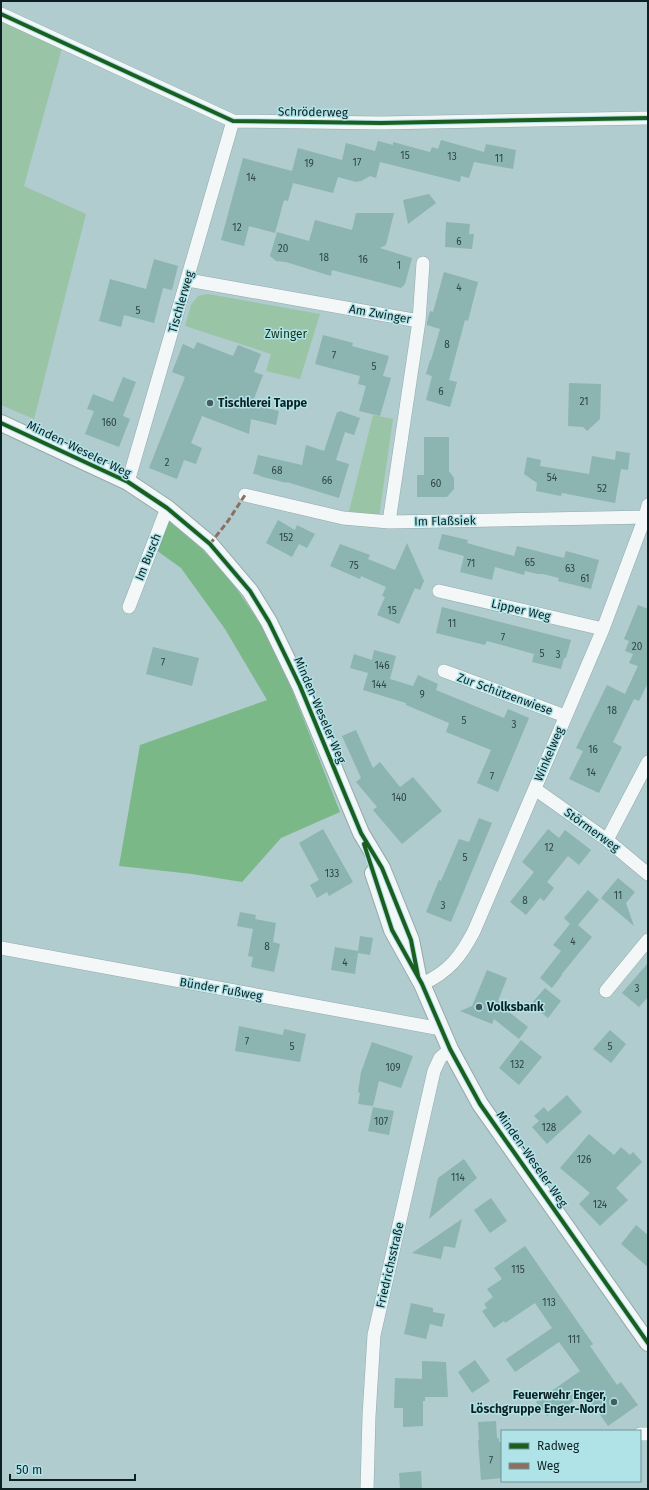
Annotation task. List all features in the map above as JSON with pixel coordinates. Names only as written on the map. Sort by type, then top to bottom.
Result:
[{"type":"street","name":"Schröderweg","points":[[1,14],[233,121],[381,123],[648,118]]},
{"type":"street","name":"Tischlerweg","points":[[128,482],[233,121]]},
{"type":"street","points":[[419,321],[423,263]]},
{"type":"street","name":"Am Zwinger","points":[[188,280],[419,321],[389,522]]},
{"type":"street","name":"Minden-Weseler Weg","points":[[1,423],[128,482],[168,508],[210,544],[250,591],[269,622],[300,686],[362,833],[368,858],[392,930],[420,980],[450,1049],[480,1104],[648,1342]]},
{"type":"street","name":"Im Flaßsiek","points":[[245,495],[343,518],[389,522],[647,513]]},
{"type":"street","name":"Im Busch","points":[[129,607],[168,508]]},
{"type":"street","name":"Winkelweg","points":[[420,980],[445,971],[452,965],[464,949],[474,931],[603,629],[647,513]]},
{"type":"street","name":"Lipper Weg","points":[[439,591],[603,629]]},
{"type":"street","name":"Zur Schützenwiese","points":[[444,671],[565,716]]},
{"type":"street","points":[[608,840],[648,762]]},
{"type":"street","name":"Störmerweg","points":[[535,789],[608,840],[648,874]]},
{"type":"street","points":[[606,991],[648,940]]},
{"type":"street","name":"Bünder Fußweg","points":[[1,948],[441,1029]]},
{"type":"street","name":"Friedrichsstraße","points":[[367,1489],[368,1416],[374,1335],[434,1071],[440,1058],[450,1049]]},
{"type":"green space","points":[[1,18],[62,48],[24,186],[86,214],[34,419],[1,405]]},
{"type":"green space","name":"Zwinger","points":[[208,294],[320,314],[300,379],[266,371],[271,354],[185,326],[191,305],[198,296]]},
{"type":"green space","points":[[373,415],[393,419],[379,517],[349,511]]},
{"type":"green space","points":[[169,521],[202,549],[232,582],[263,628],[292,690],[340,812],[281,838],[242,882],[192,874],[119,866],[140,745],[267,700],[225,629],[181,568],[156,550]]},
{"type":"building","points":[[441,140],[484,152],[486,144],[516,150],[513,169],[474,162],[469,178],[461,176],[460,182],[380,162],[376,178],[370,176],[356,182],[338,177],[333,193],[293,183],[288,201],[284,200],[275,233],[249,226],[244,246],[221,240],[243,158],[292,171],[298,148],[342,160],[346,143],[375,151],[378,141],[393,145],[393,142],[430,152],[432,147],[438,149]]},
{"type":"building","points":[[429,194],[436,203],[408,224],[403,200]]},
{"type":"building","points":[[356,213],[394,213],[386,245],[380,248],[412,258],[405,284],[401,288],[332,270],[331,276],[286,262],[276,261],[270,256],[277,232],[309,241],[315,220],[352,230]]},
{"type":"building","points":[[446,222],[470,224],[469,234],[474,234],[472,249],[445,247]]},
{"type":"building","points":[[154,259],[178,266],[172,290],[163,288],[154,323],[124,315],[121,327],[99,321],[110,279],[146,289]]},
{"type":"building","points":[[444,272],[478,282],[468,321],[465,320],[449,380],[457,382],[450,407],[426,400],[432,376],[426,374],[440,329],[427,325],[427,322],[430,311],[433,312]]},
{"type":"building","points":[[323,335],[353,343],[352,346],[389,356],[383,376],[391,378],[380,416],[359,411],[366,386],[358,384],[360,376],[315,364]]},
{"type":"building","points":[[197,342],[233,356],[238,345],[261,354],[254,372],[263,375],[252,404],[279,411],[276,425],[251,419],[249,434],[202,416],[191,443],[202,448],[196,464],[184,460],[177,479],[149,468],[185,377],[172,372],[183,344],[194,349]]},
{"type":"building","points":[[123,377],[136,382],[123,416],[130,419],[119,447],[85,434],[94,411],[87,409],[93,394],[113,402]]},
{"type":"building","points":[[569,383],[601,384],[600,419],[587,431],[583,427],[568,426]]},
{"type":"building","points":[[340,411],[360,418],[354,435],[345,432],[336,460],[349,464],[339,498],[287,482],[253,474],[258,455],[302,465],[306,445],[324,451],[337,412]]},
{"type":"building","points":[[424,437],[449,437],[449,471],[454,478],[454,489],[447,497],[417,497],[417,475],[424,475]]},
{"type":"building","points":[[616,451],[630,453],[628,470],[621,469],[615,503],[562,493],[561,496],[536,491],[537,483],[524,474],[527,457],[541,460],[540,466],[589,474],[592,456],[615,460]]},
{"type":"building","points":[[278,520],[295,530],[297,525],[315,534],[307,548],[299,544],[292,557],[266,543]]},
{"type":"building","points":[[442,534],[468,540],[467,543],[514,556],[517,546],[564,558],[566,551],[599,560],[591,589],[558,581],[559,578],[543,574],[525,571],[524,575],[495,567],[492,580],[460,572],[464,556],[438,549]]},
{"type":"building","points":[[407,543],[424,581],[420,590],[415,588],[399,624],[377,615],[385,597],[382,596],[386,587],[361,576],[360,579],[330,566],[340,544],[370,555],[368,559],[395,570]]},
{"type":"building","points":[[638,605],[648,609],[648,683],[639,701],[634,699],[613,742],[622,747],[599,793],[569,779],[583,751],[576,748],[607,685],[625,694],[638,666],[629,663],[633,654],[625,651],[629,641],[624,639]]},
{"type":"building","points":[[442,607],[571,640],[561,669],[532,662],[534,654],[487,641],[485,645],[436,633]]},
{"type":"building","points":[[153,647],[199,658],[192,686],[146,674]]},
{"type":"building","points":[[374,650],[396,656],[390,679],[413,686],[418,675],[438,684],[436,690],[504,718],[508,709],[529,718],[498,792],[477,783],[491,750],[446,732],[449,723],[406,705],[406,703],[363,690],[368,673],[350,668],[354,654],[372,660]]},
{"type":"building","points":[[356,730],[373,768],[380,762],[400,787],[413,777],[442,811],[402,844],[373,810],[377,807],[356,782],[361,778],[342,736]]},
{"type":"building","points":[[479,818],[492,823],[451,922],[426,912],[439,880],[441,881],[459,839],[469,842]]},
{"type":"building","points":[[323,829],[353,882],[329,896],[327,892],[317,898],[310,885],[319,880],[299,843]]},
{"type":"building","points":[[548,829],[559,838],[565,830],[591,850],[579,865],[568,856],[547,882],[554,888],[544,901],[540,898],[526,915],[510,902],[534,872],[522,862]]},
{"type":"building","points":[[618,878],[635,892],[626,903],[634,926],[601,898]]},
{"type":"building","points":[[588,890],[599,900],[578,925],[592,937],[552,988],[540,978],[561,951],[553,945],[570,924],[564,918]]},
{"type":"building","points":[[240,912],[256,915],[255,919],[276,923],[273,942],[280,944],[274,972],[251,967],[253,957],[248,956],[253,929],[237,926]]},
{"type":"building","points":[[360,936],[373,938],[370,955],[358,953],[355,974],[331,970],[335,947],[358,951]]},
{"type":"building","points":[[648,963],[648,997],[639,1007],[622,993]]},
{"type":"building","points":[[487,970],[507,978],[498,1001],[501,1002],[500,1005],[528,1027],[519,1039],[494,1019],[492,1024],[460,1011],[472,1006]]},
{"type":"building","points":[[545,988],[561,1001],[548,1018],[531,1004]]},
{"type":"building","points":[[239,1026],[283,1035],[284,1029],[306,1034],[300,1062],[235,1051]]},
{"type":"building","points":[[610,1030],[626,1044],[611,1063],[593,1049]]},
{"type":"building","points":[[521,1040],[542,1057],[519,1085],[499,1068]]},
{"type":"building","points":[[372,1042],[413,1056],[401,1088],[379,1081],[373,1106],[358,1104],[361,1072]]},
{"type":"building","points":[[567,1095],[582,1112],[547,1144],[532,1127],[539,1121],[534,1116],[544,1107],[548,1112]]},
{"type":"building","points":[[373,1107],[394,1111],[389,1135],[368,1131]]},
{"type":"building","points":[[589,1134],[614,1155],[621,1147],[630,1155],[633,1152],[642,1162],[616,1188],[628,1200],[600,1226],[579,1204],[590,1193],[560,1168]]},
{"type":"building","points":[[464,1159],[477,1178],[429,1219],[438,1178]]},
{"type":"building","points":[[491,1198],[507,1221],[490,1233],[474,1210]]},
{"type":"building","points":[[462,1219],[455,1248],[444,1246],[441,1259],[412,1253]]},
{"type":"building","points":[[636,1225],[648,1235],[648,1267],[621,1244]]},
{"type":"building","points":[[525,1246],[593,1344],[590,1346],[617,1385],[621,1382],[638,1405],[608,1426],[585,1393],[555,1414],[553,1412],[547,1416],[536,1402],[580,1371],[559,1342],[515,1372],[506,1359],[552,1328],[535,1303],[505,1323],[504,1321],[494,1328],[482,1311],[487,1308],[484,1304],[493,1297],[487,1289],[502,1279],[494,1268]]},
{"type":"building","points":[[411,1303],[433,1308],[433,1312],[445,1314],[442,1327],[430,1324],[426,1339],[404,1334]]},
{"type":"building","points":[[475,1360],[490,1381],[472,1393],[458,1372]]},
{"type":"building","points":[[422,1361],[446,1362],[448,1397],[425,1397],[425,1401],[423,1401],[423,1426],[403,1427],[403,1408],[394,1408],[395,1378],[422,1379]]},
{"type":"building","points":[[496,1421],[497,1438],[499,1438],[499,1442],[501,1442],[501,1478],[481,1480],[478,1422]]},
{"type":"building","points":[[421,1471],[422,1489],[400,1489],[399,1473]]},
{"type":"marked path","points":[[210,544],[228,521],[245,495]]},
{"type":"cycle path","points":[[1,14],[233,121],[381,123],[648,118]]},
{"type":"cycle path","points":[[1,423],[128,482],[167,508],[210,544],[250,591],[269,622],[300,686],[361,833],[382,868],[411,940],[418,976]]},
{"type":"cycle path","points":[[364,844],[392,930],[422,984],[450,1049],[480,1104],[648,1343]]},
{"type":"place","name":"Tischlerei Tappe","points":[[210,403]]},
{"type":"place","name":"Volksbank","points":[[479,1007]]},
{"type":"place","name":"Feuerwehr Enger, Löschgruppe Enger-Nord","points":[[614,1402]]}]
